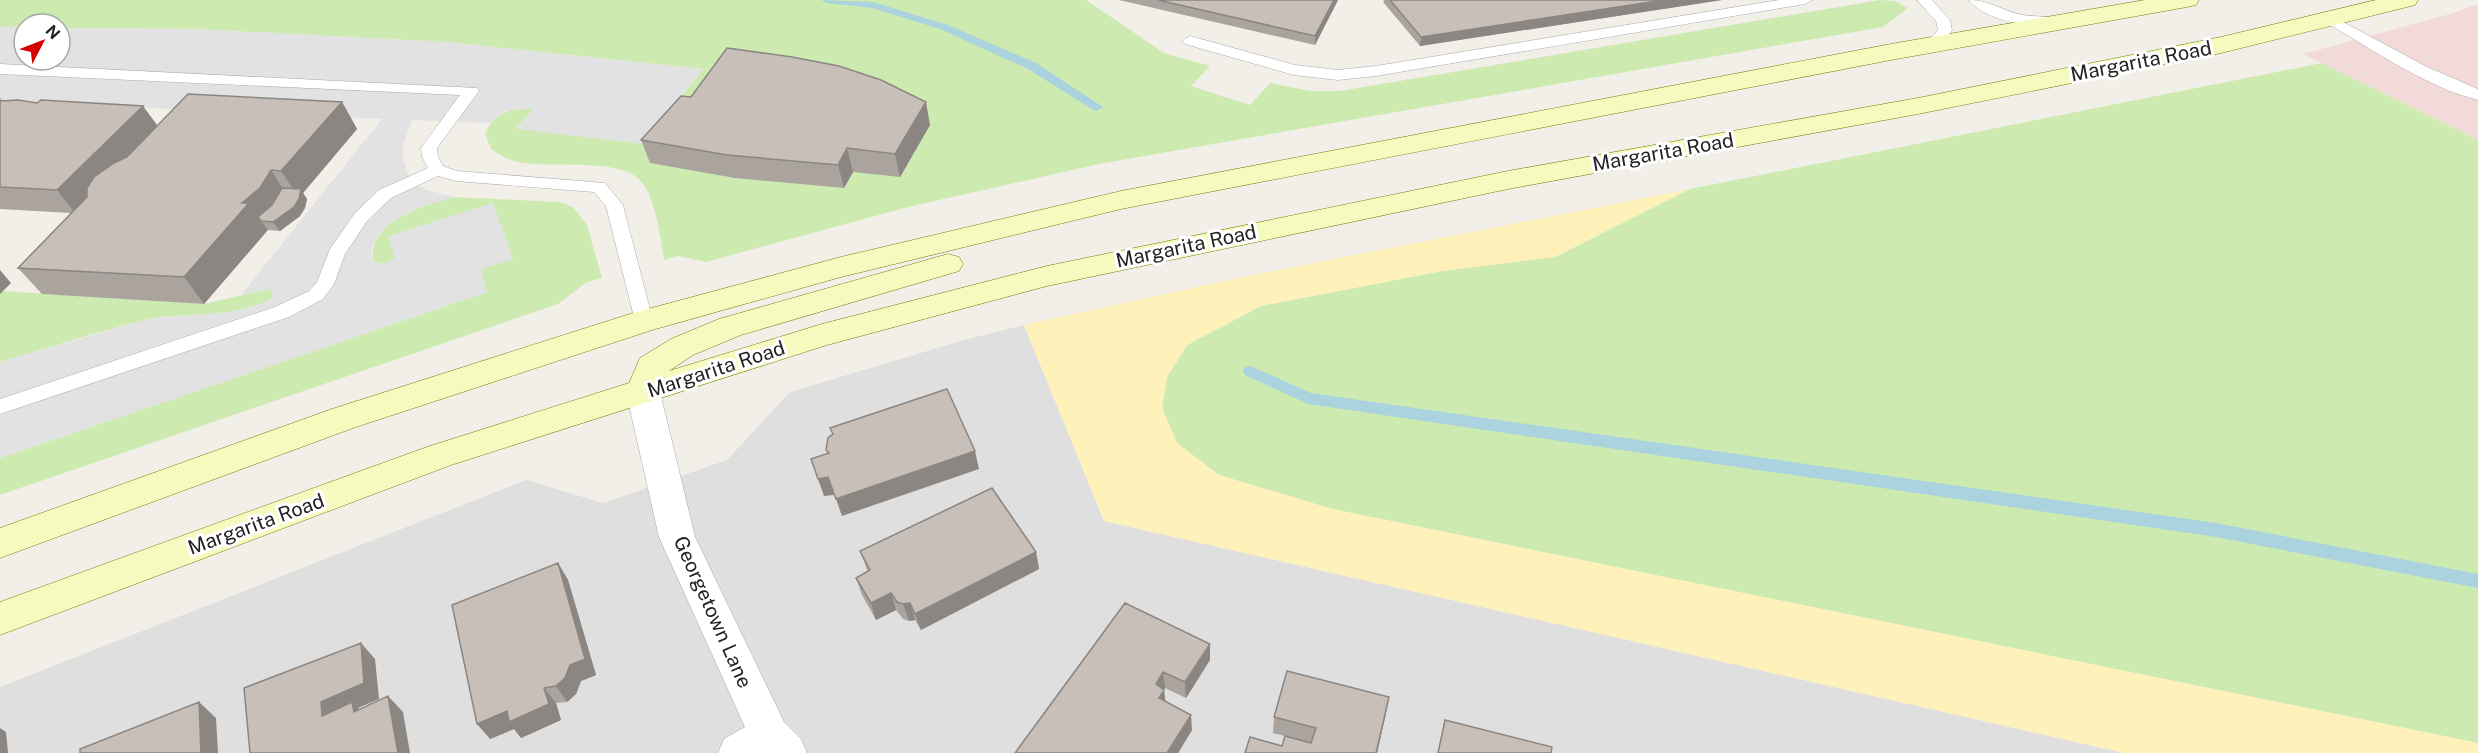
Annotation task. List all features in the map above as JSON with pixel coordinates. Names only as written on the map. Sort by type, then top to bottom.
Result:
[{"type":"main road","points":[[0,543],[344,418],[644,321],[841,267],[1121,200],[1926,46],[2187,0]]},
{"type":"main road","name":"Margarita Road","points":[[0,619],[439,456],[822,335],[1047,276],[1462,189],[1929,103],[2221,45],[2332,20],[2406,0]]},
{"type":"main road","points":[[643,392],[652,366],[682,347],[730,327],[934,267],[1044,239],[1254,195],[1315,163]]},
{"type":"street","name":"Georgetown Lane","points":[[643,392],[677,537],[765,747]]},
{"type":"lane","points":[[1190,42],[1294,70],[1338,75],[1376,71],[1805,0]]},
{"type":"lane","points":[[1924,0],[1942,20],[1945,30],[1940,38],[1926,46]]},
{"type":"lane","points":[[1976,0],[2002,15],[2026,21],[2061,23]]},
{"type":"lane","points":[[2332,20],[2445,83],[2478,95]]},
{"type":"lane","points":[[0,69],[471,91],[429,148],[430,157],[437,170]]},
{"type":"lane","points":[[0,407],[282,312],[316,295],[326,284],[336,253],[361,216],[385,194],[437,170],[456,176],[598,187],[614,205],[644,321]]},
{"type":"shaded area","points":[[2478,4],[2478,140],[2303,54],[2450,14]]},
{"type":"shaded area","points":[[0,27],[12,27],[12,72],[72,72],[72,28],[194,29],[445,42],[703,69],[643,144],[517,129],[534,108],[505,111],[490,123],[412,120],[403,145],[403,160],[411,181],[426,190],[454,197],[423,206],[393,221],[380,232],[371,250],[373,262],[383,264],[395,258],[388,236],[493,203],[513,259],[481,269],[487,292],[0,458],[0,362],[148,319],[229,312],[264,303],[274,296],[269,289],[241,295],[382,119],[0,101]]},
{"type":"shaded area","points":[[1024,325],[1104,521],[2124,753],[0,753],[0,687],[526,480],[603,503],[727,460],[790,392],[964,340]]},
{"type":"green space","points":[[0,0],[1086,0],[1164,53],[1210,66],[1191,86],[1250,105],[1270,83],[1310,91],[1340,91],[1880,0],[1895,1],[1908,8],[1883,27],[1099,164],[912,206],[706,262],[678,256],[664,260],[652,202],[644,185],[634,175],[620,169],[602,166],[526,163],[511,160],[491,149],[485,134],[499,116],[518,109],[535,108],[517,128],[672,108],[703,69],[445,42],[194,29],[72,28],[72,12],[12,12],[12,27],[0,27]]},
{"type":"green space","points":[[2322,63],[2478,140],[2478,743],[1332,509],[1219,475],[1177,443],[1162,409],[1167,377],[1187,345],[1261,306],[1442,271],[1555,257],[1690,189]]},
{"type":"green space","points":[[454,197],[560,202],[573,207],[587,225],[602,278],[587,282],[558,304],[0,495],[0,458],[487,292],[388,236],[396,258],[383,264],[373,262],[374,248],[379,235],[388,225],[413,210]]},
{"type":"green space","points":[[269,289],[274,296],[245,310],[145,320],[0,362],[0,294],[3,291],[204,304]]},
{"type":"sand","points":[[1690,189],[1555,257],[1442,271],[1261,306],[1187,345],[1167,377],[1162,408],[1177,443],[1219,475],[1332,509],[2478,743],[2478,753],[2124,753],[1104,521],[1024,325],[1238,278]]},
{"type":"building","points":[[1158,0],[1334,0],[1315,36]]},
{"type":"building","points":[[1390,0],[1664,0],[1421,37]]},
{"type":"building","points":[[727,48],[839,66],[881,80],[926,102],[895,154],[847,148],[838,165],[727,155],[641,140],[681,96],[691,97]]},
{"type":"building","points":[[188,94],[342,102],[281,171],[271,170],[260,188],[242,203],[249,203],[184,277],[18,268],[87,197],[87,188],[94,177],[127,157]]},
{"type":"building","points":[[18,100],[37,103],[41,100],[143,106],[57,190],[0,187],[0,101]]},
{"type":"building","points":[[282,188],[301,189],[294,207],[273,222],[261,221],[258,217],[272,205]]},
{"type":"building","points":[[947,389],[975,451],[836,499],[828,477],[818,479],[811,459],[829,453],[826,450],[828,438],[833,434],[830,428]]},
{"type":"building","points":[[992,488],[1036,552],[915,614],[910,603],[897,602],[891,593],[871,603],[856,578],[870,570],[860,551]]},
{"type":"building","points":[[558,563],[585,659],[570,665],[565,678],[556,686],[544,688],[549,704],[509,722],[507,711],[477,724],[452,605]]},
{"type":"building","points":[[1125,603],[1210,644],[1185,682],[1163,672],[1156,684],[1164,690],[1159,698],[1191,715],[1167,753],[1015,753]]},
{"type":"building","points":[[361,643],[364,683],[321,702],[322,716],[352,702],[354,712],[388,696],[398,753],[250,753],[244,688]]},
{"type":"building","points":[[1287,671],[1389,697],[1376,753],[1245,753],[1250,737],[1282,746],[1285,736],[1311,743],[1316,728],[1274,717]]},
{"type":"building","points":[[199,702],[201,753],[80,753],[80,749]]},
{"type":"building","points":[[1445,720],[1552,747],[1551,753],[1438,753]]},
{"type":"waterway","points":[[827,0],[873,5],[944,27],[1032,66],[1097,107]]},
{"type":"waterway","points":[[1250,371],[1308,398],[2216,530],[2478,581]]}]
